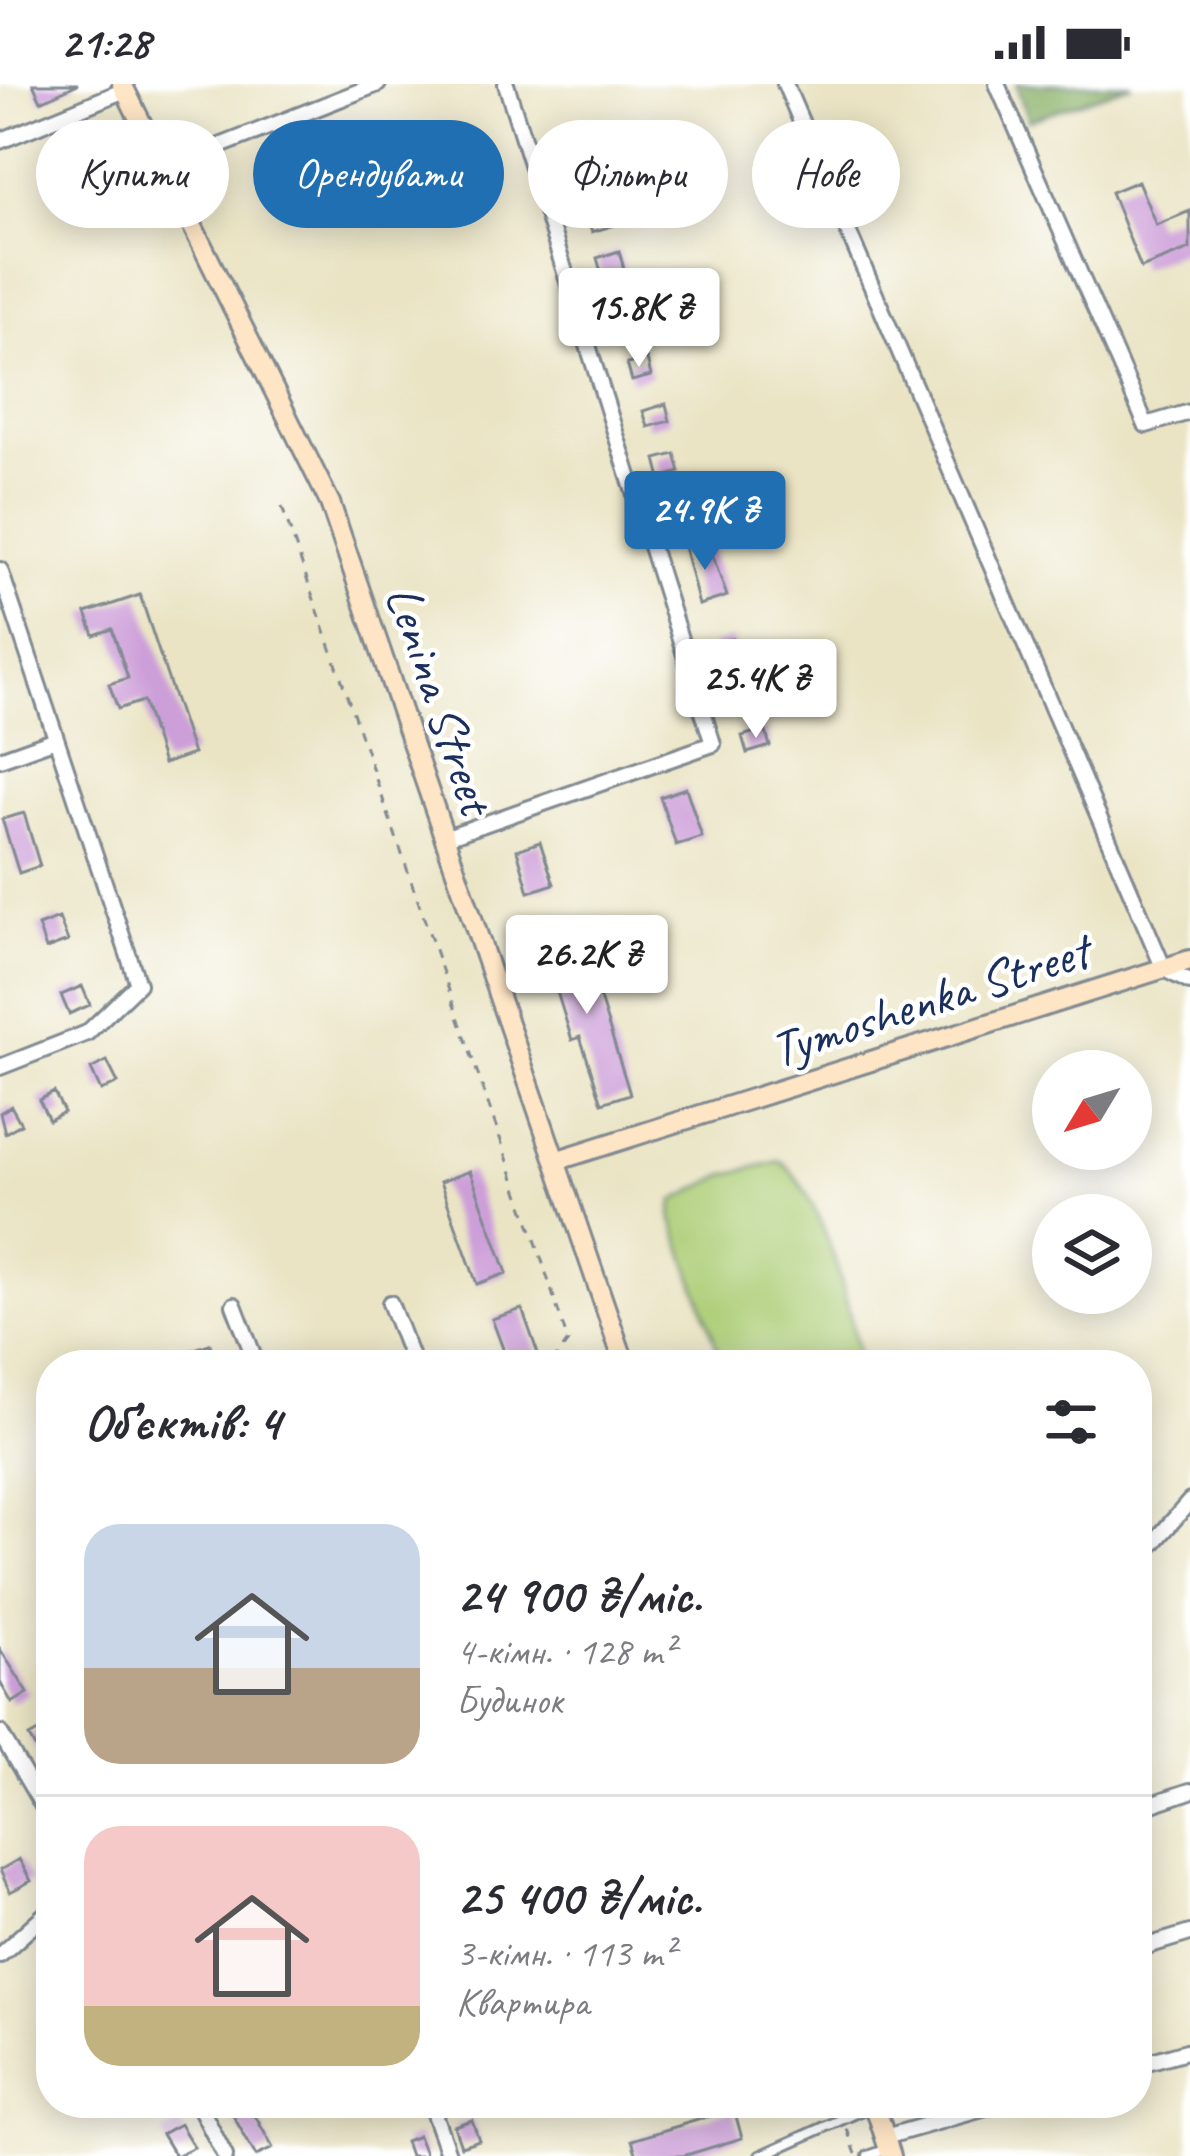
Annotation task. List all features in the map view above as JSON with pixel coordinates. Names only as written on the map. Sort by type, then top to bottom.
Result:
[{"type":"street","points":[[229,142],[378,84]]},
{"type":"street","points":[[444,838],[712,744],[506,84]]},
{"type":"street","points":[[785,84],[1164,969],[1190,982]]},
{"type":"street","points":[[998,84],[1146,425],[1190,412]]},
{"type":"street","points":[[0,141],[124,87]]},
{"type":"street","name":"Lenina Street","points":[[124,87],[139,120]]},
{"type":"street","name":"Lenina Street","points":[[191,228],[330,503],[620,1350]]},
{"type":"street","points":[[0,570],[5,601],[138,984],[87,1033],[0,1067]]},
{"type":"street","points":[[0,759],[56,740]]},
{"type":"street","name":"Tymoshenka Street","points":[[555,1161],[1190,959]]},
{"type":"street","points":[[390,1303],[407,1350]]},
{"type":"street","points":[[234,1305],[250,1350]]},
{"type":"street","points":[[1152,1545],[1190,1501]]},
{"type":"street","points":[[0,1732],[36,1794]]},
{"type":"street","points":[[1152,1804],[1190,1791]]},
{"type":"street","points":[[0,1955],[36,1923]]},
{"type":"street","points":[[1152,1944],[1190,1933]]},
{"type":"street","points":[[1152,2061],[1190,2050]]},
{"type":"street","points":[[206,2118],[225,2156]]},
{"type":"street","points":[[435,2118],[449,2156]]},
{"type":"street","points":[[879,2118],[888,2147],[964,2118]]},
{"type":"lane","points":[[760,2156],[844,2118]]},
{"type":"lane","points":[[868,2156],[888,2147]]},
{"type":"path","points":[[283,508],[539,1251],[568,1342],[562,1350]]},
{"type":"green space","points":[[1016,84],[1132,84],[1028,120]]},
{"type":"green space","points":[[780,1161],[795,1177],[831,1250],[857,1350],[718,1350],[672,1217],[674,1201],[724,1175]]},
{"type":"building","points":[[33,84],[78,84],[41,101]]},
{"type":"building","points":[[1138,181],[1156,225],[1190,211],[1190,249],[1141,268],[1111,192]]},
{"type":"building","points":[[619,251],[625,273],[603,279],[597,258]]},
{"type":"building","points":[[633,309],[638,328],[618,333],[613,314]]},
{"type":"building","points":[[647,359],[651,376],[632,381],[627,364]]},
{"type":"building","points":[[666,404],[670,421],[648,427],[643,411]]},
{"type":"building","points":[[675,454],[680,472],[661,478],[656,459]]},
{"type":"building","points":[[690,496],[695,516],[674,521],[669,501]]},
{"type":"building","points":[[707,540],[727,596],[699,605],[684,546]]},
{"type":"building","points":[[140,595],[193,754],[163,764],[143,701],[118,709],[109,684],[128,678],[112,629],[94,635],[86,613]]},
{"type":"building","points":[[732,639],[737,658],[718,663],[713,644]]},
{"type":"building","points":[[765,729],[770,746],[747,753],[742,736]]},
{"type":"building","points":[[686,788],[702,837],[676,845],[660,797]]},
{"type":"building","points":[[24,813],[40,866],[19,873],[2,819]]},
{"type":"building","points":[[540,842],[554,884],[529,892],[517,850]]},
{"type":"building","points":[[59,918],[68,941],[46,949],[38,926]]},
{"type":"building","points":[[581,938],[630,1094],[602,1103],[580,1037],[572,1040],[544,950]]},
{"type":"building","points":[[82,986],[90,1005],[69,1014],[61,995]]},
{"type":"building","points":[[107,1061],[118,1083],[101,1091],[91,1069]]},
{"type":"building","points":[[54,1092],[64,1112],[49,1120],[39,1100]]},
{"type":"building","points":[[11,1106],[21,1124],[5,1133],[0,1113]]},
{"type":"building","points":[[470,1171],[507,1273],[477,1284],[440,1182]]},
{"type":"building","points":[[522,1309],[537,1350],[503,1350],[492,1319]]},
{"type":"building","points":[[0,1649],[28,1693],[12,1703],[0,1682]]},
{"type":"building","points":[[19,1859],[31,1881],[10,1892],[0,1870]]},
{"type":"building","points":[[234,2118],[256,2118],[273,2148],[256,2156]]},
{"type":"building","points":[[704,2118],[736,2118],[742,2138],[683,2156],[637,2156],[632,2140]]},
{"type":"building","points":[[472,2120],[479,2140],[461,2146],[454,2126]]},
{"type":"building","points":[[180,2124],[194,2147],[175,2156],[162,2134]]},
{"type":"building","points":[[418,2136],[426,2156],[410,2156],[405,2141]]}]
